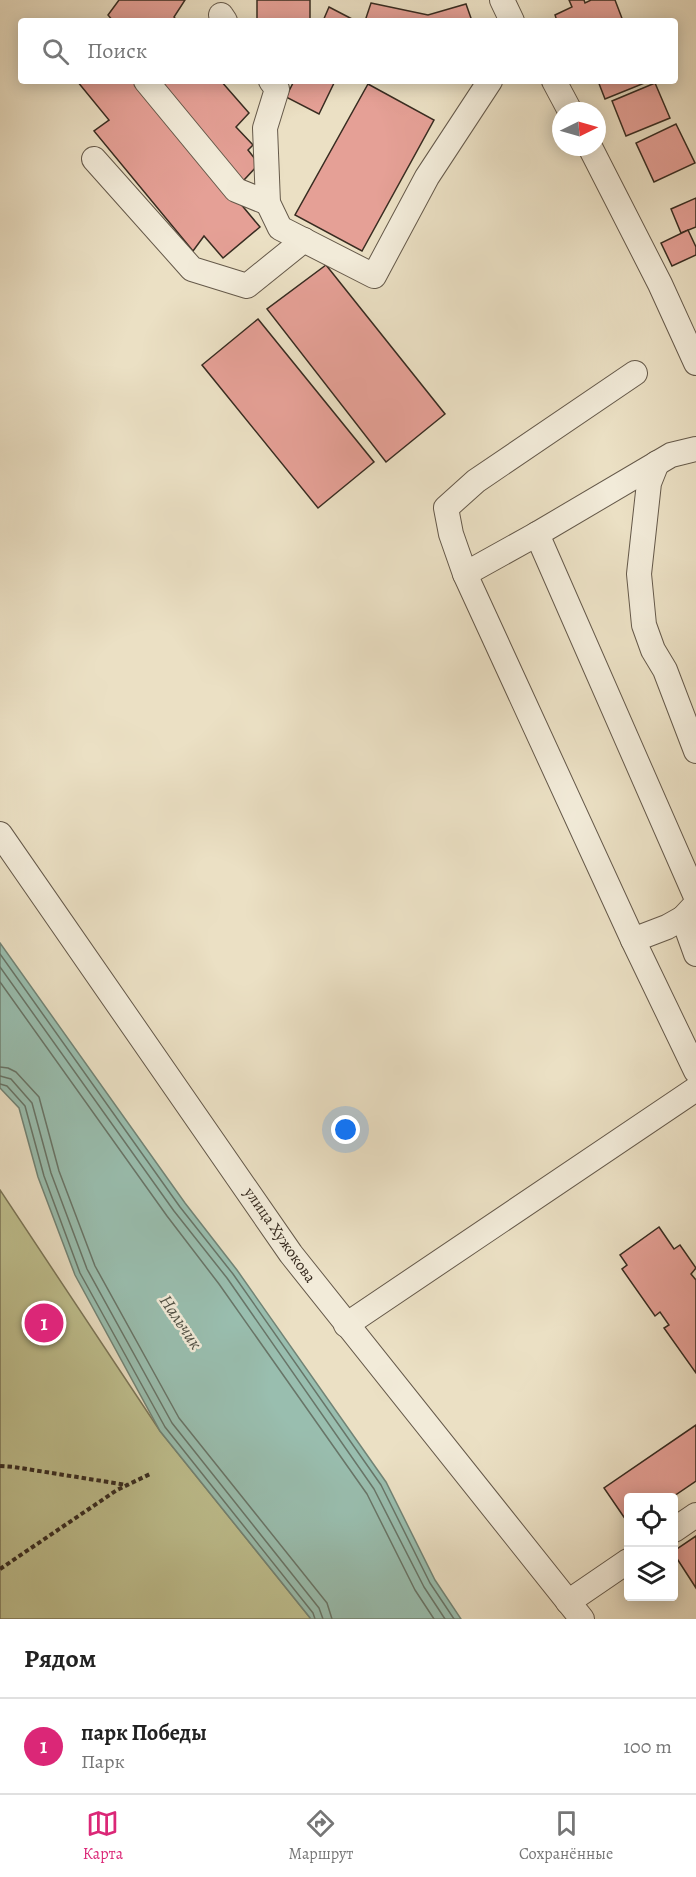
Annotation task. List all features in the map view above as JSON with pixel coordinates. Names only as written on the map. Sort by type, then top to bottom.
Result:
[{"type":"street","points":[[502,0],[511,18]]},
{"type":"street","points":[[148,84],[236,190],[268,203]]},
{"type":"street","points":[[273,84],[277,89],[265,128],[268,203],[280,228],[374,276],[427,177],[488,84]]},
{"type":"street","points":[[556,84],[565,102]]},
{"type":"street","points":[[595,156],[660,284],[696,363]]},
{"type":"street","points":[[94,159],[192,269],[247,286],[304,240]]},
{"type":"street","points":[[635,373],[476,481],[446,508],[451,534],[465,574],[633,940],[696,1071]]},
{"type":"street","points":[[465,574],[671,455],[696,448]]},
{"type":"street","points":[[657,463],[649,483],[639,574],[644,625],[653,650],[665,670],[696,751]]},
{"type":"street","points":[[537,534],[696,897]]},
{"type":"street","name":"улица Хужокова","points":[[0,834],[291,1254],[575,1611]]},
{"type":"street","points":[[633,940],[667,927],[689,911],[696,954]]},
{"type":"street","points":[[346,1325],[696,1089]]},
{"type":"street","points":[[678,1527],[696,1515]]},
{"type":"street","points":[[575,1611],[624,1565]]},
{"type":"path","points":[[0,1467],[14,1467],[127,1485]]},
{"type":"path","points":[[0,1569],[127,1485],[150,1474]]},
{"type":"shaded area","points":[[0,1190],[160,1431],[311,1619],[0,1619]]},
{"type":"water","name":"Нальчик","points":[[0,943],[185,1203],[237,1270],[386,1482],[435,1580],[461,1619],[311,1619],[160,1431],[75,1275],[38,1177],[19,1108],[0,1088]]},
{"type":"building","points":[[119,0],[185,0],[175,18],[110,18],[108,15]]},
{"type":"building","points":[[257,0],[310,0],[310,18],[257,18]]},
{"type":"building","points":[[569,0],[584,0],[585,3],[591,0],[615,0],[622,18],[556,18],[555,15],[572,7]]},
{"type":"building","points":[[371,3],[428,15],[466,4],[471,18],[366,18]]},
{"type":"building","points":[[329,7],[350,18],[324,18]]},
{"type":"building","points":[[79,84],[141,84],[260,227],[223,258],[204,236],[193,251],[94,131],[109,120]]},
{"type":"building","points":[[163,84],[224,84],[249,113],[236,127],[253,145],[248,150],[259,164],[243,181]]},
{"type":"building","points":[[292,84],[334,84],[319,114],[286,97]]},
{"type":"building","points":[[368,84],[434,120],[362,251],[295,215]]},
{"type":"building","points":[[599,84],[642,84],[605,99]]},
{"type":"building","points":[[655,84],[670,118],[626,136],[612,101]]},
{"type":"building","points":[[676,124],[695,163],[654,182],[636,143]]},
{"type":"building","points":[[696,198],[696,227],[681,233],[671,209]]},
{"type":"building","points":[[688,230],[696,247],[696,255],[672,266],[661,243]]},
{"type":"building","points":[[326,265],[445,414],[386,462],[267,309]]},
{"type":"building","points":[[258,319],[374,462],[318,508],[202,365]]},
{"type":"building","points":[[659,1227],[674,1249],[680,1245],[696,1268],[691,1274],[696,1280],[696,1373],[664,1328],[669,1325],[660,1312],[655,1316],[622,1269],[627,1265],[620,1255]]},
{"type":"building","points":[[696,1425],[696,1481],[678,1493],[624,1493],[624,1517],[604,1488]]},
{"type":"building","points":[[696,1536],[696,1588],[678,1560],[678,1548]]},
{"type":"place","name":"парк Победы","points":[[44,1323]]}]
